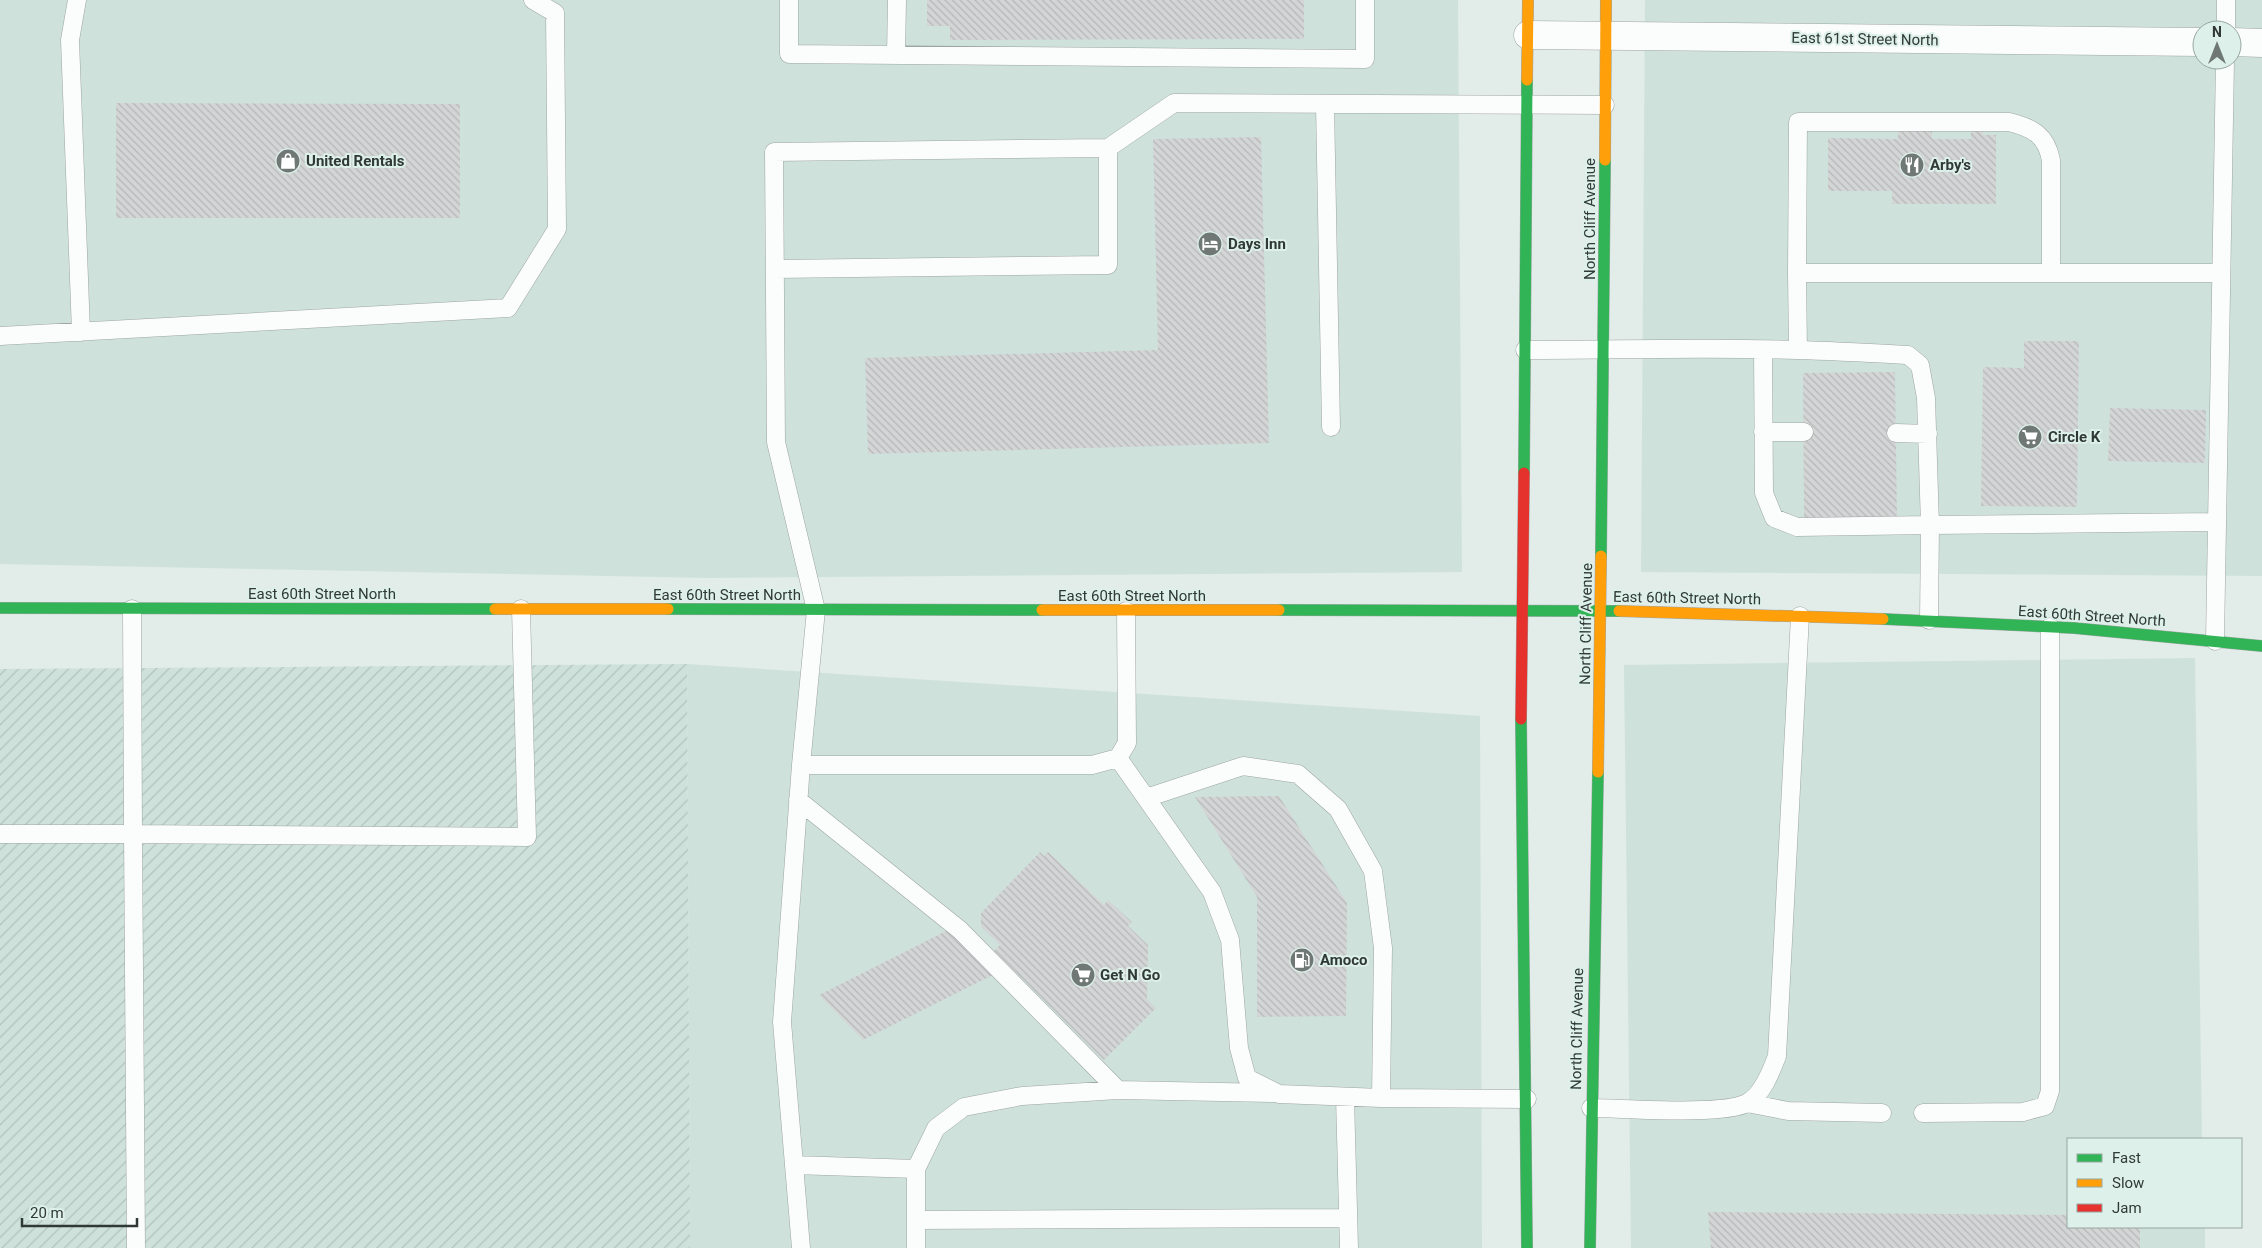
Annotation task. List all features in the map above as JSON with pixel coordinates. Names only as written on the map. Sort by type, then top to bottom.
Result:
[{"type":"main road","points":[[1527,1248],[1527,1099],[1521,739],[1524,611],[1528,0]]},
{"type":"main road","name":"North Cliff Avenue","points":[[1590,1248],[1601,611],[1606,0]]},
{"type":"main road","name":"East 60th Street North","points":[[0,608],[1601,611],[1929,620],[2050,627],[2262,646]]},
{"type":"street","name":"East 61st Street North","points":[[1528,35],[2192,42]]},
{"type":"street","points":[[2242,42],[2262,43]]},
{"type":"lane","points":[[77,0],[70,40],[81,332]]},
{"type":"lane","points":[[0,336],[508,308],[557,229],[555,13],[533,0]]},
{"type":"lane","points":[[790,0],[790,54],[1364,59],[1365,0]]},
{"type":"lane","points":[[896,55],[897,0]]},
{"type":"lane","points":[[2226,0],[2226,20]]},
{"type":"lane","points":[[2215,641],[2225,70]]},
{"type":"lane","points":[[801,1248],[782,1022],[798,800],[816,610],[776,442],[774,152],[1108,148],[1174,103],[1606,105]]},
{"type":"lane","points":[[1325,104],[1332,427]]},
{"type":"lane","points":[[1798,350],[1798,122],[2009,122],[2026,126],[2038,134],[2048,148],[2052,273]]},
{"type":"lane","points":[[776,270],[1108,265],[1108,148]]},
{"type":"lane","points":[[1798,273],[2220,273]]},
{"type":"lane","points":[[1525,350],[1798,350],[1908,355],[1920,365],[1926,398],[1930,525],[1929,620]]},
{"type":"lane","points":[[1762,350],[1764,493],[1774,518],[1798,527],[2216,522]]},
{"type":"lane","points":[[1763,432],[1804,432]]},
{"type":"lane","points":[[1896,433],[1928,434]]},
{"type":"lane","points":[[132,609],[136,1248]]},
{"type":"lane","points":[[0,834],[527,837],[521,609]]},
{"type":"lane","points":[[801,765],[1092,764],[1118,758],[1127,743],[1126,611]]},
{"type":"lane","points":[[1747,1103],[1767,1082],[1778,1056],[1800,616]]},
{"type":"lane","points":[[1923,1113],[2023,1112],[2045,1106],[2050,1091],[2050,627]]},
{"type":"lane","points":[[1118,758],[1212,892],[1230,940],[1239,1048],[1247,1078],[1279,1094]]},
{"type":"lane","points":[[1146,798],[1243,766],[1298,774],[1338,809],[1373,871],[1383,948],[1381,1098]]},
{"type":"lane","points":[[798,800],[960,930],[1118,1090]]},
{"type":"lane","points":[[916,1248],[916,1169],[936,1128],[964,1107],[1022,1096],[1118,1090],[1381,1098],[1527,1099]]},
{"type":"lane","points":[[1345,1097],[1349,1248]]},
{"type":"lane","points":[[1591,1108],[1720,1110],[1747,1103],[1788,1111],[1882,1113]]},
{"type":"lane","points":[[794,1165],[916,1169]]},
{"type":"lane","points":[[916,1220],[1348,1218]]},
{"type":"shaded area","points":[[0,0],[1458,0],[1462,572],[708,578],[0,564]]},
{"type":"shaded area","points":[[1645,0],[2262,0],[2262,576],[1641,572]]},
{"type":"shaded area","points":[[2195,658],[2202,1138],[2067,1138],[2067,1228],[2205,1228],[2205,1248],[1631,1248],[1624,665]]},
{"type":"shaded area","points":[[687,664],[1480,716],[1482,1248],[690,1248]]},
{"type":"shaded area","points":[[687,664],[690,1248],[0,1248],[0,669]]},
{"type":"building","points":[[927,0],[1304,0],[1304,39],[950,40],[950,26],[927,26]]},
{"type":"building","name":"United Rentals","points":[[116,103],[460,104],[460,218],[116,218]]},
{"type":"building","name":"Arby's","points":[[1971,127],[1983,128],[1983,135],[1996,135],[1996,204],[1892,204],[1892,191],[1828,191],[1828,138],[1898,139],[1898,130],[1932,130],[1932,139],[1971,139]]},
{"type":"building","name":"Days Inn","points":[[1261,137],[1269,443],[868,454],[865,358],[1158,350],[1153,139]]},
{"type":"building","name":"Circle K","points":[[2024,341],[2079,341],[2077,507],[1981,506],[1983,367],[2024,368]]},
{"type":"building","points":[[1895,372],[1897,518],[1804,519],[1803,373]]},
{"type":"building","name":"Circle K","points":[[2110,408],[2206,410],[2205,463],[2108,461]]},
{"type":"building","name":"Amoco","points":[[1279,796],[1347,903],[1346,1016],[1257,1017],[1257,897],[1195,797]]},
{"type":"building","name":"Get N Go","points":[[1040,852],[1044,856],[1048,852],[1104,905],[1108,900],[1132,922],[1128,926],[1148,945],[1147,999],[1156,1008],[1104,1060],[994,951],[1000,945],[981,927],[981,913]]},
{"type":"building","points":[[950,929],[997,973],[863,1040],[819,995]]},
{"type":"building","points":[[1708,1212],[2067,1215],[2067,1228],[2140,1228],[2140,1248],[1711,1248]]},
{"type":"traffic: fast","points":[[1524,473],[1527,80]]},
{"type":"traffic: fast","points":[[1601,556],[1605,160]]},
{"type":"traffic: fast","points":[[0,608],[495,609]]},
{"type":"traffic: fast","points":[[668,609],[1042,610]]},
{"type":"traffic: fast","points":[[1279,610],[1619,611]]},
{"type":"traffic: fast","points":[[1883,619],[2074,628],[2262,646]]},
{"type":"traffic: fast","points":[[1521,719],[1527,1248]]},
{"type":"traffic: fast","points":[[1590,1248],[1598,772]]},
{"type":"traffic: slow","points":[[1527,80],[1528,0]]},
{"type":"traffic: slow","points":[[1605,160],[1606,0]]},
{"type":"traffic: slow","points":[[1598,772],[1601,556]]},
{"type":"traffic: slow","points":[[495,609],[668,609]]},
{"type":"traffic: slow","points":[[1042,610],[1279,610]]},
{"type":"traffic: slow","points":[[1619,611],[1883,619]]},
{"type":"traffic: jam","points":[[1521,719],[1524,473]]},
{"type":"place","name":"United Rentals","points":[[288,161]]},
{"type":"place","name":"Arby's","points":[[1912,165]]},
{"type":"place","name":"Days Inn","points":[[1210,244]]},
{"type":"place","name":"Circle K","points":[[2030,437]]},
{"type":"place","name":"Amoco","points":[[1302,960]]},
{"type":"place","name":"Get N Go","points":[[1083,975]]}]
